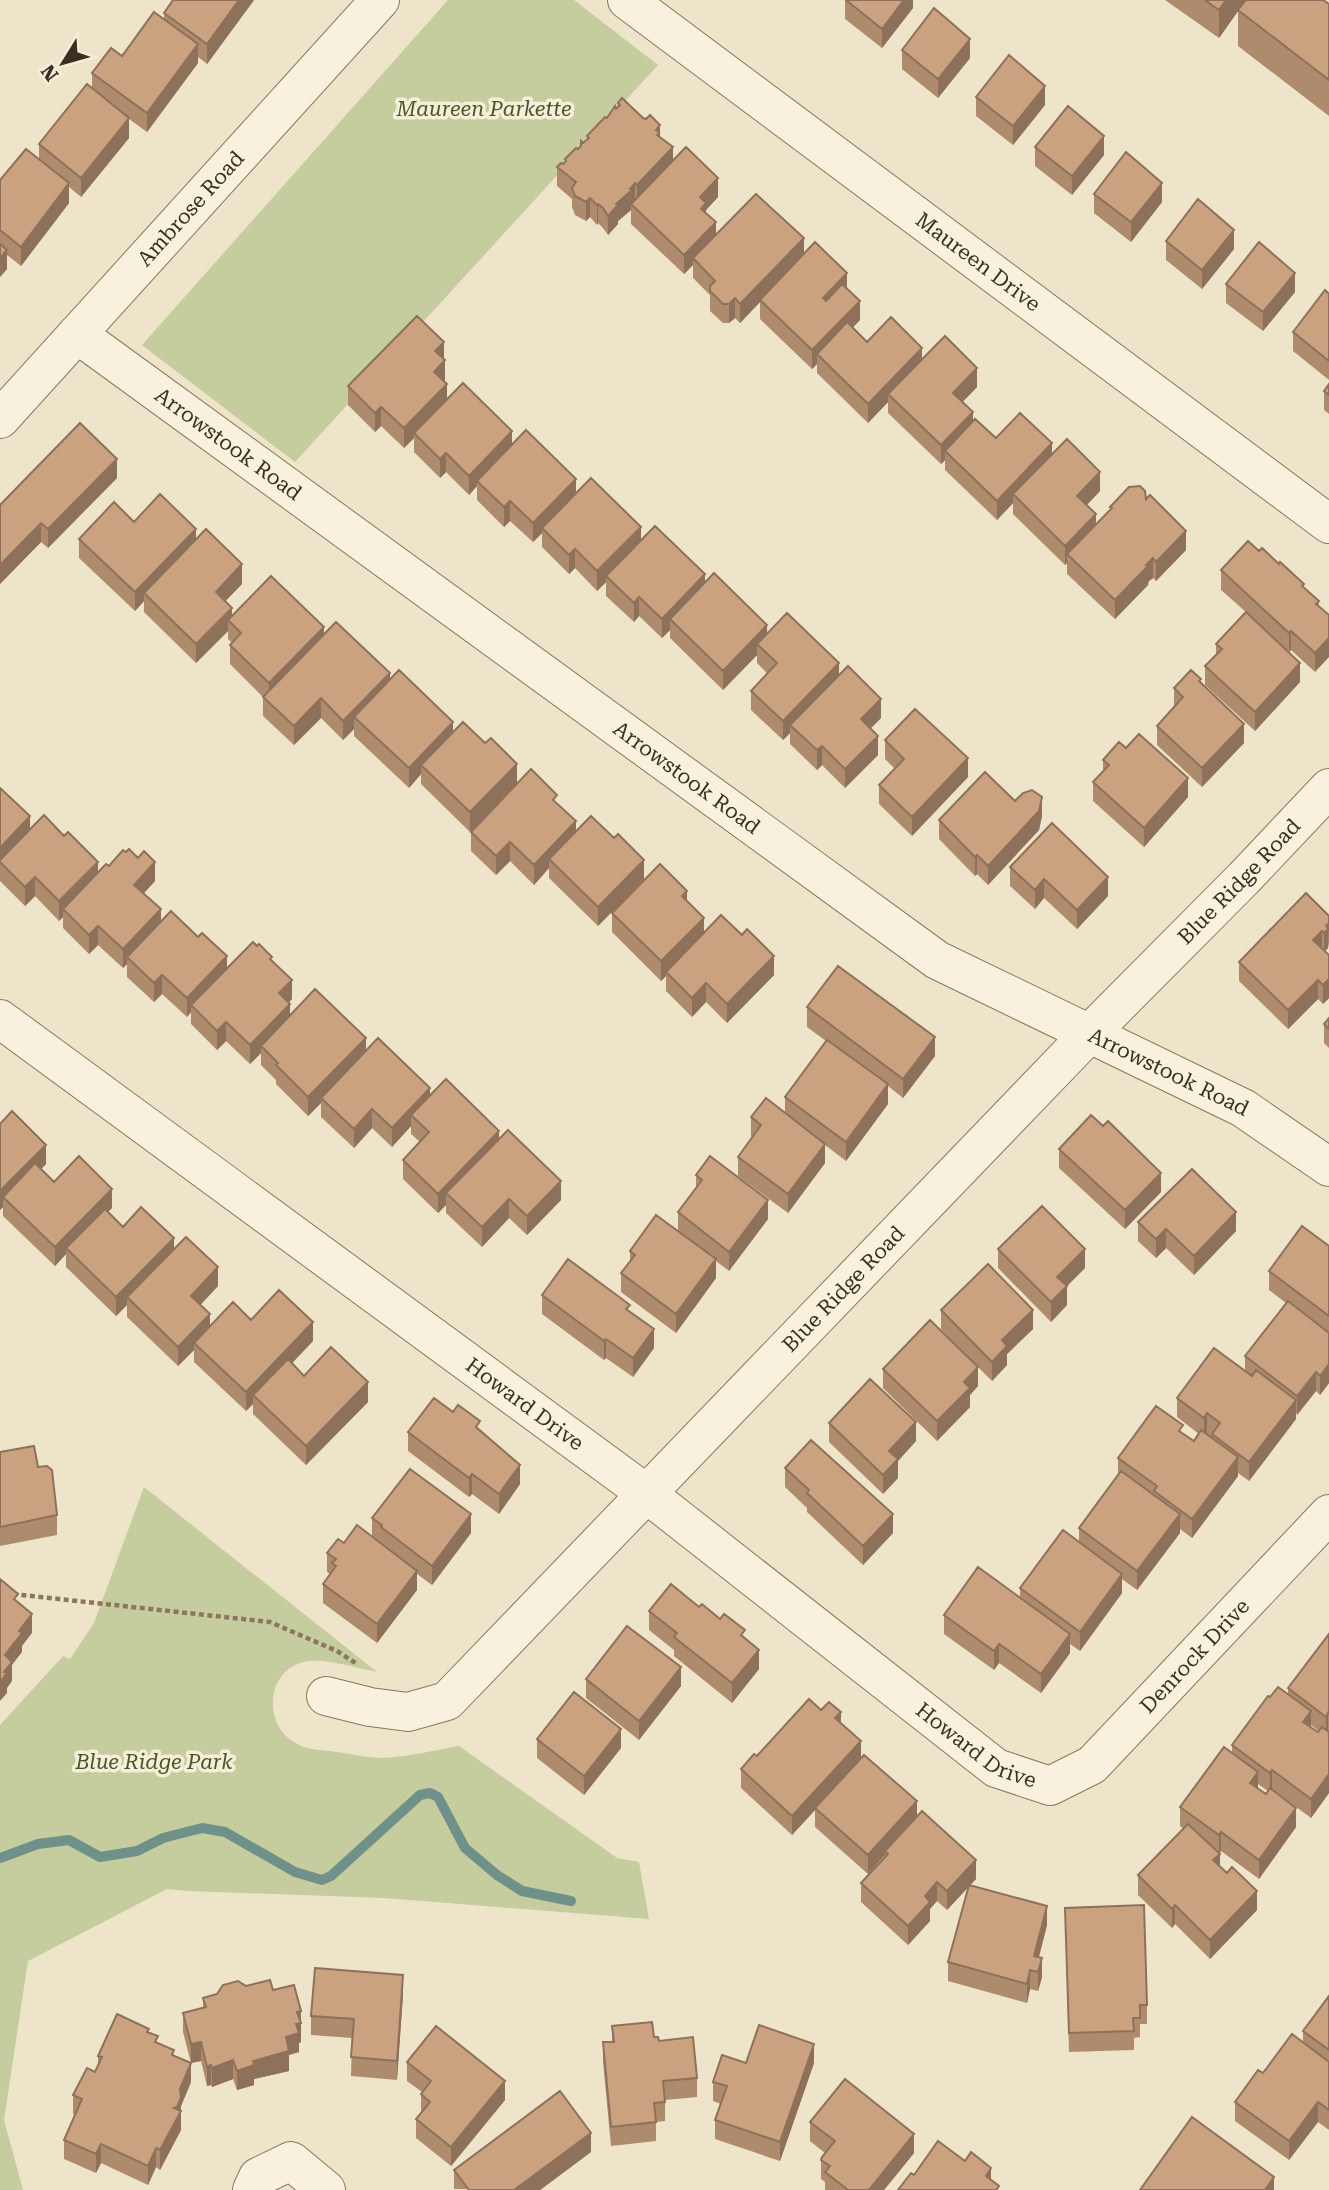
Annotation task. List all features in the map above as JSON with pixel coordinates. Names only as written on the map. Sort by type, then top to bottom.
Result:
[{"type":"street","name":"Ambrose Road","points":[[0,419],[380,0]]},
{"type":"street","name":"Maureen Drive","points":[[627,0],[1329,524]]},
{"type":"street","name":"Arrowstook Road","points":[[76,334],[937,960],[1243,1108],[1329,1167]]},
{"type":"street","name":"Blue Ridge Road","points":[[326,1696],[370,1707],[408,1712],[447,1701],[1090,1032],[1244,878],[1329,788]]},
{"type":"street","name":"Howard Drive","points":[[0,1019],[647,1494],[996,1768],[1050,1786]]},
{"type":"street","name":"Denrock Drive","points":[[1050,1786],[1091,1765],[1329,1514]]},
{"type":"street","points":[[252,2190],[258,2177],[292,2161],[327,2190]]},
{"type":"path","points":[[0,1593],[270,1622],[337,1651],[366,1670]]},
{"type":"green space","name":"Maureen Parkette","points":[[448,0],[574,0],[658,65],[295,462],[142,345]]},
{"type":"green space","name":"Blue Ridge Park","points":[[144,1487],[377,1672],[320,1661],[303,1662],[290,1668],[275,1689],[273,1702],[274,1715],[287,1737],[308,1748],[378,1758],[459,1746],[617,1858],[639,1862],[649,1919],[384,1898],[167,1889],[28,1961],[4,2120],[23,2190],[0,2190],[0,1725],[63,1656],[70,1659],[94,1623]]},
{"type":"building","points":[[173,0],[239,0],[207,44],[164,13]]},
{"type":"building","points":[[846,0],[904,0],[882,29]]},
{"type":"building","points":[[1205,0],[1226,0],[1219,10]]},
{"type":"building","points":[[1246,0],[1323,0],[1329,4],[1329,80],[1238,10]]},
{"type":"building","points":[[934,8],[970,39],[938,79],[902,50]]},
{"type":"building","points":[[154,12],[198,44],[147,113],[92,73],[111,48],[122,56]]},
{"type":"building","points":[[1009,55],[1045,86],[1013,126],[976,97]]},
{"type":"building","points":[[87,84],[129,118],[81,178],[39,144]]},
{"type":"building","points":[[622,98],[643,118],[646,119],[650,115],[660,125],[656,130],[659,132],[657,135],[673,147],[637,185],[635,183],[630,189],[632,190],[616,204],[618,205],[608,216],[603,208],[590,198],[586,202],[575,196],[572,188],[576,182],[557,167],[581,146],[581,141],[583,143],[589,138],[587,136],[607,118],[615,106],[616,109],[620,105],[618,103]]},
{"type":"building","points":[[1068,106],[1104,136],[1072,176],[1035,147]]},
{"type":"building","points":[[686,147],[718,178],[700,197],[706,203],[701,209],[716,222],[684,255],[631,204]]},
{"type":"building","points":[[26,149],[69,183],[21,247],[0,230],[0,180]]},
{"type":"building","points":[[1126,152],[1162,183],[1131,222],[1094,194]]},
{"type":"building","points":[[756,194],[804,238],[740,304],[735,298],[729,304],[723,304],[710,291],[710,286],[715,281],[693,258]]},
{"type":"building","points":[[1198,199],[1234,230],[1202,270],[1166,241]]},
{"type":"building","points":[[815,242],[847,273],[823,298],[826,301],[842,284],[860,301],[812,350],[760,300]]},
{"type":"building","points":[[1259,242],[1295,273],[1263,312],[1226,284]]},
{"type":"building","points":[[0,244],[7,250],[0,258]]},
{"type":"building","points":[[1325,290],[1329,294],[1329,361],[1293,332]]},
{"type":"building","points":[[417,316],[444,342],[435,351],[445,360],[434,372],[447,384],[404,428],[381,407],[375,413],[348,386]]},
{"type":"building","points":[[891,317],[922,348],[868,404],[817,354],[847,322],[867,342]]},
{"type":"building","points":[[945,336],[977,368],[953,393],[973,412],[941,445],[888,394]]},
{"type":"building","points":[[463,383],[512,431],[469,476],[446,453],[440,459],[414,433]]},
{"type":"building","points":[[1020,413],[1052,443],[997,501],[945,451],[975,419],[996,438]]},
{"type":"building","points":[[80,423],[117,459],[48,529],[41,523],[0,565],[0,505]]},
{"type":"building","points":[[526,430],[576,479],[533,523],[510,501],[504,507],[477,481]]},
{"type":"building","points":[[1067,439],[1100,472],[1077,496],[1096,514],[1065,546],[1013,494]]},
{"type":"building","points":[[591,478],[641,527],[597,571],[575,549],[569,555],[542,528]]},
{"type":"building","points":[[1140,486],[1145,491],[1146,499],[1150,495],[1186,531],[1156,562],[1153,558],[1115,600],[1067,554],[1129,487]]},
{"type":"building","points":[[160,494],[196,529],[135,592],[79,539],[114,502],[134,522]]},
{"type":"building","points":[[655,526],[705,574],[662,619],[639,597],[634,603],[606,576]]},
{"type":"building","points":[[206,529],[242,564],[216,592],[232,608],[196,644],[144,593]]},
{"type":"building","points":[[1248,541],[1259,551],[1262,548],[1279,564],[1280,562],[1304,584],[1302,586],[1319,601],[1316,604],[1329,615],[1329,638],[1315,653],[1291,631],[1289,633],[1221,570]]},
{"type":"building","points":[[714,573],[767,625],[723,671],[670,619]]},
{"type":"building","points":[[271,576],[324,627],[269,683],[230,645],[241,633],[228,620]]},
{"type":"building","points":[[1246,612],[1300,663],[1255,712],[1205,666],[1222,649],[1216,644]]},
{"type":"building","points":[[787,613],[839,663],[783,721],[751,691],[777,663],[757,644]]},
{"type":"building","points":[[336,622],[390,673],[343,721],[321,698],[294,726],[263,697]]},
{"type":"building","points":[[848,666],[881,699],[861,719],[878,736],[845,769],[822,746],[817,750],[790,725]]},
{"type":"building","points":[[399,670],[453,722],[409,768],[354,717]]},
{"type":"building","points":[[1191,670],[1244,724],[1202,768],[1157,726],[1183,697],[1174,688]]},
{"type":"building","points":[[915,709],[968,758],[912,817],[879,785],[904,759],[885,740]]},
{"type":"building","points":[[463,722],[485,743],[491,738],[517,764],[470,812],[421,765]]},
{"type":"building","points":[[1139,734],[1188,778],[1144,828],[1093,782],[1109,765],[1103,760],[1119,742],[1126,748]]},
{"type":"building","points":[[531,769],[557,795],[553,800],[576,821],[534,865],[510,842],[496,856],[471,832]]},
{"type":"building","points":[[985,772],[1015,801],[1023,793],[1032,790],[1042,797],[1039,811],[988,866],[977,855],[975,857],[939,820]]},
{"type":"building","points":[[0,788],[30,816],[0,848]]},
{"type":"building","points":[[44,815],[64,836],[68,832],[98,862],[59,901],[35,877],[25,887],[0,862]]},
{"type":"building","points":[[591,816],[614,838],[618,834],[644,860],[598,907],[549,859]]},
{"type":"building","points":[[1052,823],[1108,877],[1077,910],[1044,879],[1035,890],[1010,867]]},
{"type":"building","points":[[129,849],[138,858],[144,851],[155,862],[134,885],[161,909],[123,949],[98,926],[89,935],[63,909],[106,864],[109,866],[123,850],[126,852]]},
{"type":"building","points":[[660,864],[687,891],[682,896],[704,918],[661,961],[612,913]]},
{"type":"building","points":[[1306,893],[1329,916],[1326,926],[1328,929],[1313,940],[1329,955],[1329,979],[1323,985],[1318,980],[1288,1010],[1239,962]]},
{"type":"building","points":[[171,911],[198,937],[202,933],[227,956],[187,998],[162,975],[154,983],[127,957]]},
{"type":"building","points":[[721,915],[742,935],[747,929],[774,956],[727,1004],[706,983],[692,998],[666,972]]},
{"type":"building","points":[[253,942],[257,946],[259,944],[292,980],[279,993],[290,1004],[250,1045],[226,1022],[217,1031],[191,1005]]},
{"type":"building","points":[[838,966],[935,1037],[903,1079],[807,1007]]},
{"type":"building","points":[[315,989],[366,1038],[308,1097],[261,1046]]},
{"type":"building","points":[[378,1038],[430,1088],[392,1128],[372,1109],[354,1129],[321,1098]]},
{"type":"building","points":[[827,1040],[888,1084],[846,1142],[785,1097]]},
{"type":"building","points":[[446,1079],[499,1131],[438,1194],[403,1160],[429,1132],[411,1115]]},
{"type":"building","points":[[766,1098],[825,1144],[788,1194],[738,1157],[761,1125],[751,1117]]},
{"type":"building","points":[[12,1111],[46,1145],[0,1191],[0,1124]]},
{"type":"building","points":[[1091,1115],[1103,1126],[1108,1121],[1161,1173],[1125,1210],[1059,1149]]},
{"type":"building","points":[[508,1130],[561,1181],[527,1216],[509,1199],[482,1227],[446,1193]]},
{"type":"building","points":[[79,1156],[112,1189],[55,1247],[3,1197],[35,1163],[54,1182]]},
{"type":"building","points":[[710,1156],[768,1200],[729,1252],[678,1212],[702,1180],[696,1175]]},
{"type":"building","points":[[1192,1169],[1236,1212],[1194,1256],[1166,1229],[1156,1239],[1138,1222]]},
{"type":"building","points":[[1042,1206],[1085,1249],[1057,1277],[1067,1286],[1051,1302],[998,1249]]},
{"type":"building","points":[[141,1207],[174,1238],[116,1297],[66,1248],[105,1209],[123,1227]]},
{"type":"building","points":[[656,1215],[716,1259],[676,1314],[621,1273],[635,1255],[630,1251]]},
{"type":"building","points":[[1302,1226],[1329,1246],[1329,1316],[1269,1271]]},
{"type":"building","points":[[186,1237],[218,1267],[191,1296],[210,1314],[178,1347],[127,1297]]},
{"type":"building","points":[[568,1259],[630,1305],[626,1309],[654,1329],[633,1358],[606,1339],[604,1341],[542,1295]]},
{"type":"building","points":[[988,1264],[1033,1310],[1002,1340],[1007,1346],[992,1362],[941,1310]]},
{"type":"building","points":[[279,1290],[313,1322],[246,1392],[194,1343],[233,1302],[251,1320]]},
{"type":"building","points":[[1288,1301],[1329,1333],[1329,1364],[1320,1376],[1316,1372],[1297,1396],[1245,1356]]},
{"type":"building","points":[[930,1320],[978,1367],[964,1382],[970,1388],[937,1421],[883,1369]]},
{"type":"building","points":[[331,1347],[368,1382],[306,1446],[253,1395],[288,1359],[304,1376]]},
{"type":"building","points":[[1214,1348],[1252,1376],[1256,1370],[1296,1400],[1249,1462],[1212,1434],[1220,1423],[1207,1413],[1204,1418],[1177,1398]]},
{"type":"building","points":[[870,1379],[916,1422],[889,1451],[898,1459],[883,1475],[829,1423]]},
{"type":"building","points":[[434,1398],[453,1412],[458,1405],[480,1421],[476,1427],[520,1465],[499,1494],[472,1474],[469,1478],[408,1432]]},
{"type":"building","points":[[1156,1406],[1183,1425],[1179,1431],[1194,1441],[1201,1430],[1238,1457],[1192,1519],[1154,1491],[1157,1486],[1118,1458]]},
{"type":"building","points":[[811,1440],[893,1514],[863,1546],[807,1493],[809,1490],[785,1468]]},
{"type":"building","points":[[34,1446],[38,1467],[47,1466],[52,1470],[57,1515],[0,1527],[0,1452]]},
{"type":"building","points":[[410,1469],[471,1514],[432,1566],[372,1518]]},
{"type":"building","points":[[1121,1471],[1180,1514],[1137,1571],[1079,1528]]},
{"type":"building","points":[[357,1525],[417,1571],[377,1624],[323,1584],[336,1566],[332,1563],[336,1559],[327,1553],[338,1539],[344,1543]]},
{"type":"building","points":[[1063,1530],[1122,1574],[1080,1632],[1020,1588]]},
{"type":"building","points":[[978,1567],[1070,1634],[1041,1674],[999,1644],[994,1651],[944,1615]]},
{"type":"building","points":[[0,1579],[18,1594],[14,1599],[32,1614],[5,1655],[12,1662],[0,1682]]},
{"type":"building","points":[[671,1584],[699,1607],[702,1604],[720,1619],[724,1614],[745,1630],[741,1635],[759,1650],[732,1683],[674,1637],[677,1633],[649,1611]]},
{"type":"building","points":[[627,1626],[681,1667],[639,1721],[586,1679]]},
{"type":"building","points":[[1329,1634],[1329,1714],[1326,1717],[1288,1688]]},
{"type":"building","points":[[1278,1687],[1311,1711],[1303,1722],[1318,1732],[1322,1727],[1329,1732],[1329,1774],[1311,1799],[1232,1745],[1268,1696]]},
{"type":"building","points":[[574,1692],[621,1729],[584,1776],[537,1739]]},
{"type":"building","points":[[809,1699],[821,1710],[829,1702],[841,1712],[835,1718],[861,1741],[792,1816],[741,1769],[754,1754],[757,1756]]},
{"type":"building","points":[[1224,1747],[1258,1772],[1250,1783],[1266,1794],[1270,1788],[1296,1808],[1259,1860],[1180,1807]]},
{"type":"building","points":[[864,1755],[917,1801],[868,1855],[815,1808]]},
{"type":"building","points":[[922,1811],[976,1860],[947,1891],[937,1882],[925,1896],[930,1902],[908,1926],[861,1883],[888,1854],[885,1851]]},
{"type":"building","points":[[1188,1824],[1220,1854],[1213,1860],[1227,1873],[1232,1867],[1257,1891],[1210,1940],[1175,1905],[1172,1909],[1138,1875]]},
{"type":"building","points":[[969,1885],[1047,1906],[1034,1956],[1042,1958],[1038,1972],[1030,1970],[1027,1984],[948,1962]]},
{"type":"building","points":[[1144,1905],[1147,2005],[1140,2005],[1140,2018],[1133,2018],[1134,2031],[1069,2033],[1065,1908]]},
{"type":"building","points":[[315,1968],[403,1975],[397,2061],[351,2057],[354,2019],[311,2016]]},
{"type":"building","points":[[270,1980],[273,1990],[294,1985],[301,2011],[297,2012],[301,2023],[296,2024],[299,2033],[286,2037],[289,2051],[253,2061],[254,2065],[237,2071],[233,2060],[212,2068],[211,2065],[207,2067],[201,2042],[191,2044],[183,2013],[206,2007],[203,1998],[217,1994],[223,1985],[238,1981],[246,1986]]},
{"type":"building","points":[[1329,1996],[1329,2050],[1303,2031]]},
{"type":"building","points":[[117,2014],[149,2029],[147,2032],[158,2036],[155,2042],[174,2050],[172,2055],[191,2063],[180,2089],[181,2097],[174,2108],[181,2111],[160,2150],[156,2148],[148,2166],[101,2144],[96,2154],[64,2140],[82,2099],[73,2095],[87,2068],[95,2072],[102,2057],[98,2056]]},
{"type":"building","points":[[652,2022],[654,2037],[658,2037],[659,2041],[693,2037],[697,2078],[663,2081],[665,2102],[654,2103],[656,2122],[611,2127],[603,2042],[614,2042],[612,2026]]},
{"type":"building","points":[[759,2025],[814,2044],[780,2142],[715,2120],[727,2086],[713,2082],[722,2055],[746,2063]]},
{"type":"building","points":[[436,2026],[505,2081],[451,2147],[416,2119],[430,2102],[421,2094],[431,2081],[407,2062]]},
{"type":"building","points":[[1292,2034],[1329,2062],[1329,2110],[1318,2102],[1289,2141],[1235,2102],[1258,2070],[1263,2073]]},
{"type":"building","points":[[845,2079],[914,2134],[869,2190],[848,2190],[825,2172],[830,2166],[821,2160],[835,2141],[810,2122]]},
{"type":"building","points":[[560,2091],[591,2133],[514,2190],[469,2190],[454,2170]]},
{"type":"building","points":[[1192,2117],[1274,2177],[1265,2190],[1140,2190]]},
{"type":"building","points":[[938,2141],[965,2161],[971,2152],[991,2168],[986,2176],[999,2186],[996,2190],[898,2190],[911,2173],[914,2175]]},
{"type":"waterway","points":[[0,1858],[38,1844],[69,1840],[100,1857],[137,1851],[163,1838],[202,1828],[225,1832],[295,1872],[322,1880],[331,1876],[420,1795],[430,1793],[438,1797],[465,1848],[497,1875],[522,1891],[571,1901]]}]
